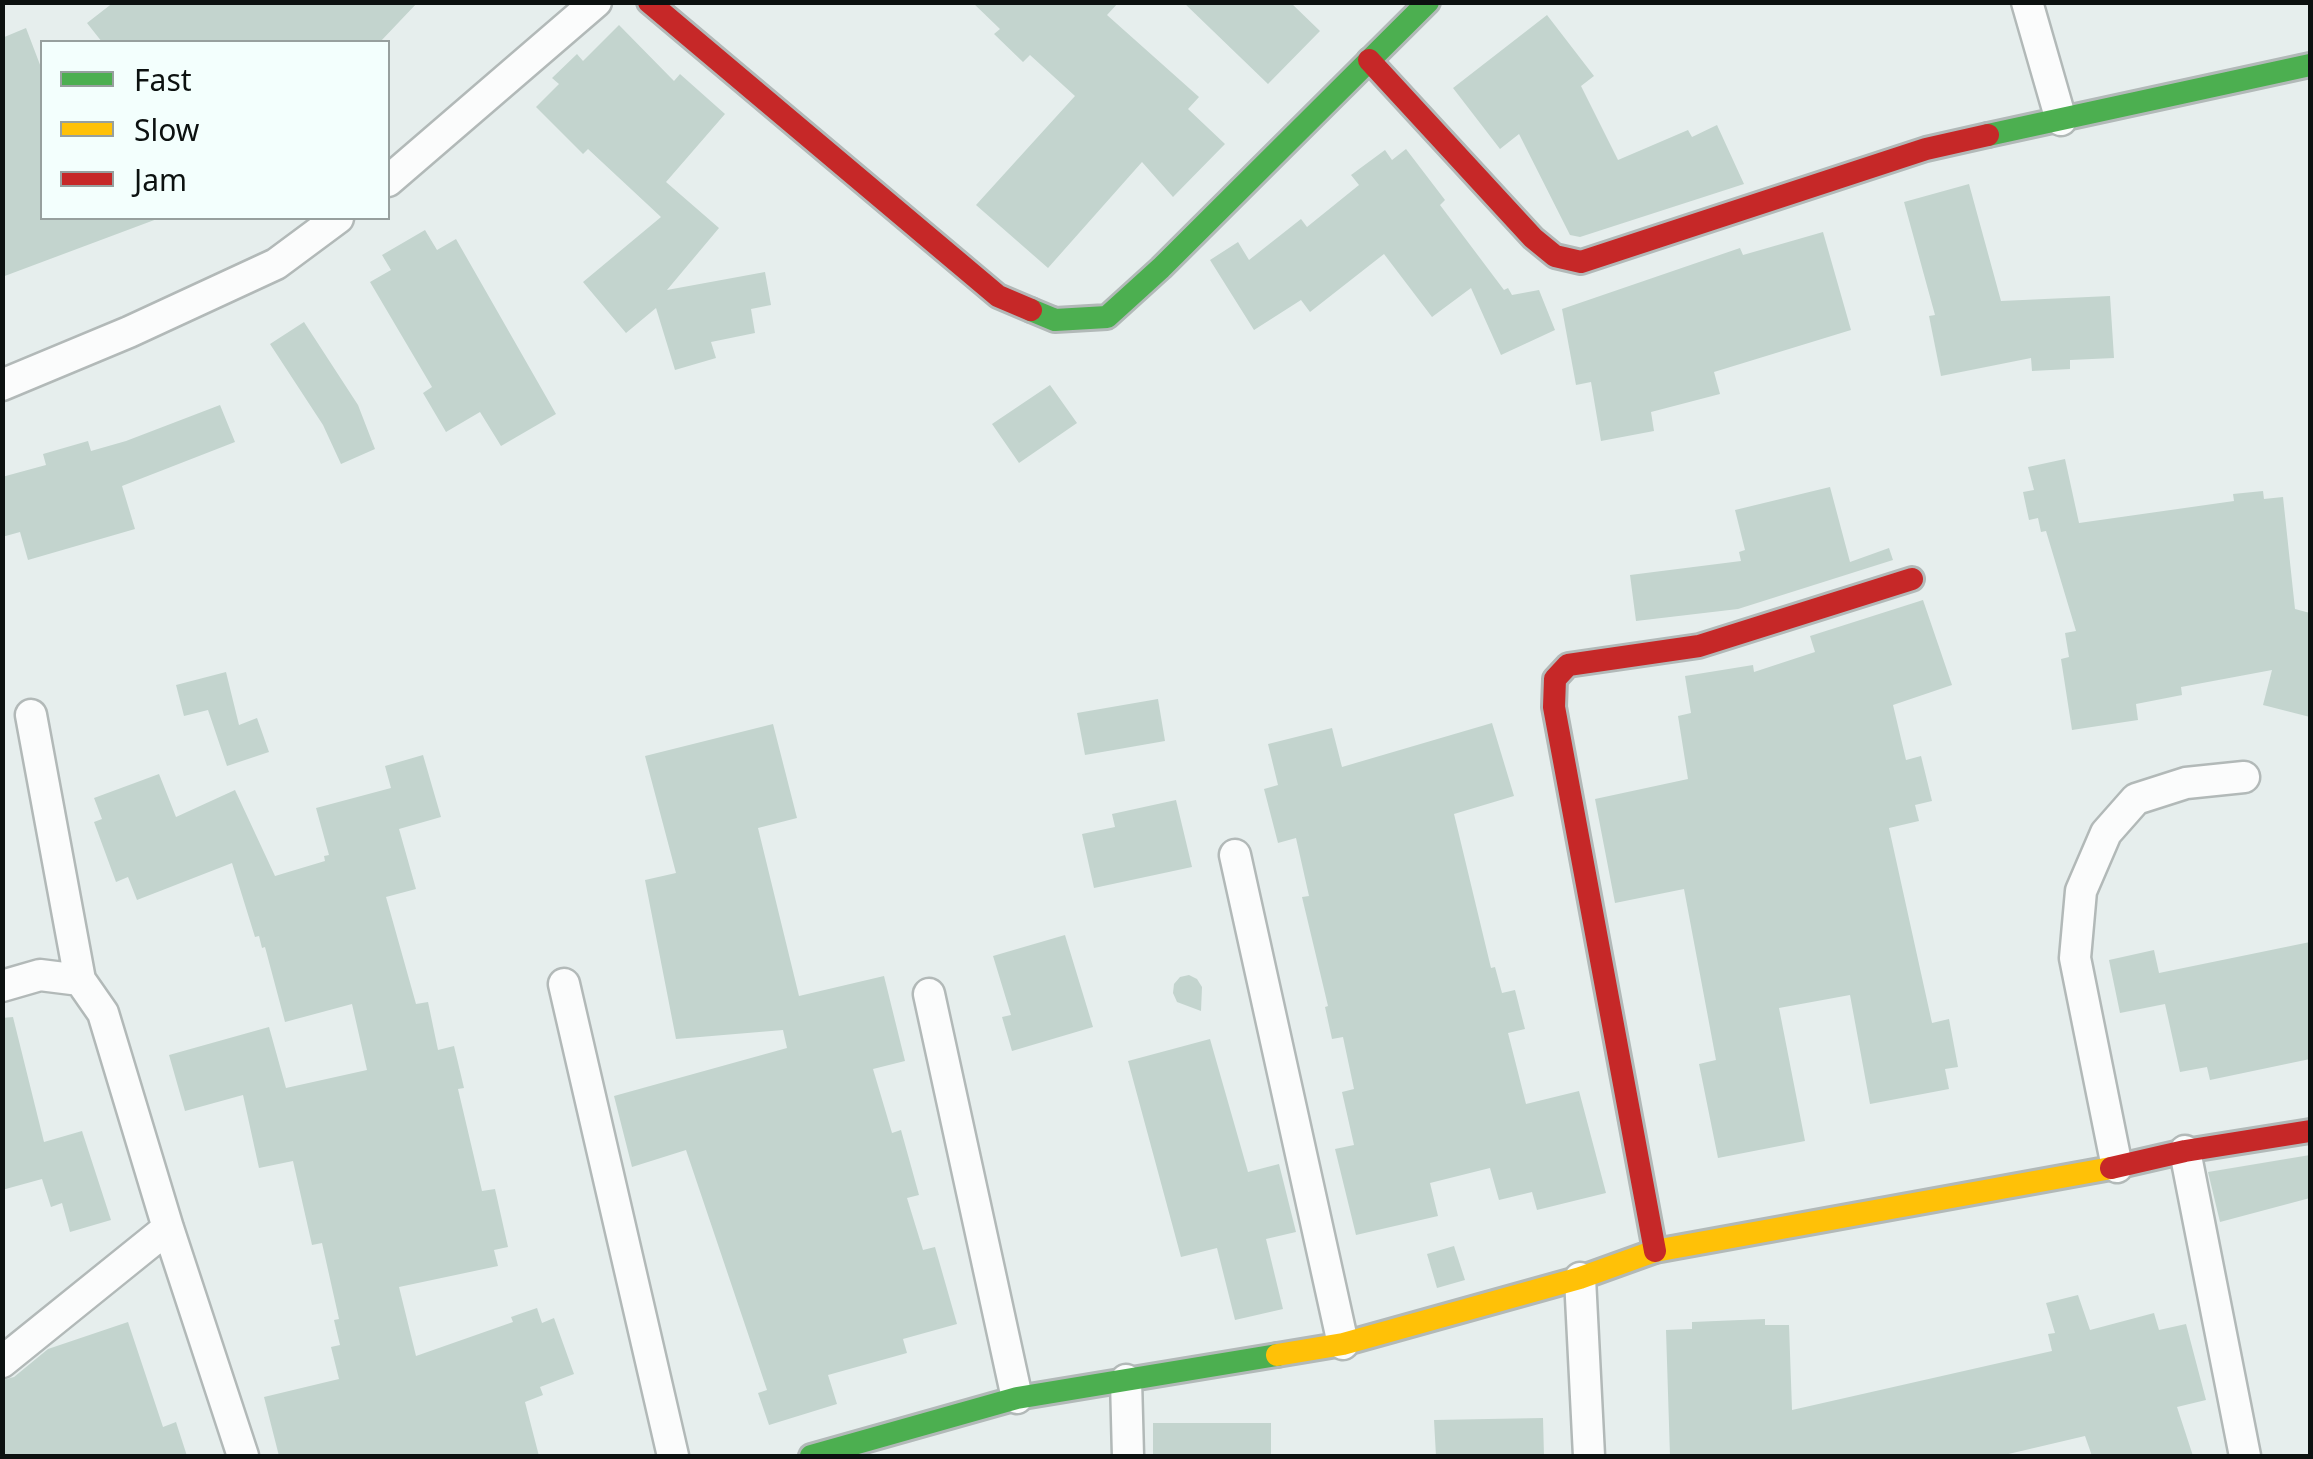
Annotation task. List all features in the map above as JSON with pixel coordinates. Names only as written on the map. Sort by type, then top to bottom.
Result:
[{"type":"street","points":[[390,179],[596,2]]},
{"type":"street","points":[[649,2],[998,296],[1055,320],[1108,317],[1428,2]]},
{"type":"street","points":[[2027,2],[2061,120]]},
{"type":"street","points":[[1369,60],[1532,238],[1555,256],[1581,262],[1926,150],[2310,64]]},
{"type":"street","points":[[2,385],[276,264],[335,220]]},
{"type":"street","points":[[1655,1251],[1554,707],[1555,679],[1568,665],[1699,646],[1912,579]]},
{"type":"street","points":[[31,716],[80,980],[103,1013],[168,1228],[244,1456]]},
{"type":"street","points":[[2116,1167],[2075,958],[2080,890],[2106,833],[2136,799],[2186,783],[2244,778]]},
{"type":"street","points":[[1235,854],[1344,1344]]},
{"type":"street","points":[[2,986],[40,974],[80,980]]},
{"type":"street","points":[[564,984],[673,1456]]},
{"type":"street","points":[[929,994],[1017,1398]]},
{"type":"street","points":[[811,1456],[1017,1398],[1344,1344],[1580,1278],[1655,1251],[2310,1131]]},
{"type":"street","points":[[2186,1152],[2245,1456]]},
{"type":"street","points":[[2,1362],[168,1228]]},
{"type":"street","points":[[1580,1278],[1589,1456]]},
{"type":"street","points":[[1126,1380],[1128,1456]]},
{"type":"building","points":[[114,2],[418,2],[382,40],[100,40],[87,23]]},
{"type":"building","points":[[972,2],[1119,2],[1107,15],[1199,97],[1188,109],[1225,144],[1173,197],[1142,162],[1048,268],[976,205],[1075,96],[1030,55],[1023,62],[994,34],[1000,29]]},
{"type":"building","points":[[1183,2],[1290,2],[1320,31],[1268,84]]},
{"type":"building","points":[[1547,15],[1594,76],[1581,86],[1618,160],[1688,130],[1692,137],[1717,125],[1744,184],[1580,237],[1570,235],[1519,134],[1500,149],[1453,88]]},
{"type":"building","points":[[619,25],[674,81],[680,74],[725,114],[666,182],[719,228],[667,290],[765,272],[771,305],[751,309],[755,333],[711,342],[716,358],[675,370],[656,308],[626,333],[583,282],[661,217],[588,149],[583,154],[536,107],[559,84],[552,78],[577,54],[583,61]]},
{"type":"building","points":[[26,28],[40,65],[40,220],[154,220],[2,277],[2,38]]},
{"type":"building","points":[[1406,149],[1445,200],[1440,205],[1504,290],[1508,288],[1512,295],[1539,290],[1555,330],[1501,355],[1471,288],[1432,317],[1384,254],[1310,312],[1301,300],[1254,330],[1210,260],[1238,242],[1249,260],[1301,219],[1307,227],[1359,185],[1351,175],[1385,150],[1392,160]]},
{"type":"building","points":[[1969,184],[2001,301],[2110,296],[2114,358],[2070,360],[2070,369],[2032,371],[2031,358],[1941,376],[1929,316],[1935,315],[1904,202]]},
{"type":"building","points":[[425,230],[437,250],[456,239],[556,414],[501,446],[480,412],[446,432],[423,393],[432,387],[370,282],[391,270],[382,255]]},
{"type":"building","points":[[1823,232],[1851,330],[1714,372],[1720,394],[1651,412],[1654,431],[1601,441],[1591,382],[1576,385],[1562,309],[1740,248],[1743,255]]},
{"type":"building","points":[[304,322],[358,405],[375,449],[341,464],[323,425],[270,344]]},
{"type":"building","points":[[1050,385],[1077,423],[1019,463],[992,424]]},
{"type":"building","points":[[220,405],[235,442],[122,486],[135,529],[28,560],[20,532],[2,537],[2,477],[46,465],[43,454],[88,441],[91,451]]},
{"type":"building","points":[[2065,459],[2079,523],[2234,501],[2233,494],[2263,491],[2264,499],[2283,497],[2295,609],[2310,613],[2310,717],[2263,705],[2272,670],[2181,687],[2182,695],[2136,704],[2138,720],[2072,730],[2061,659],[2069,657],[2065,633],[2076,631],[2046,531],[2041,532],[2038,518],[2029,520],[2023,492],[2034,490],[2028,467]]},
{"type":"building","points":[[1830,487],[1850,562],[1889,548],[1893,560],[1738,609],[1636,621],[1630,575],[1741,561],[1739,552],[1745,550],[1735,510]]},
{"type":"building","points":[[1923,600],[1952,685],[1893,705],[1906,760],[1921,756],[1932,801],[1915,805],[1919,821],[1889,828],[1932,1023],[1949,1019],[1958,1067],[1945,1069],[1949,1089],[1870,1104],[1850,995],[1779,1008],[1805,1141],[1718,1158],[1699,1064],[1716,1060],[1684,889],[1615,903],[1595,799],[1688,779],[1678,716],[1691,713],[1685,676],[1753,665],[1754,672],[1815,652],[1810,636]]},
{"type":"building","points":[[226,672],[239,725],[257,718],[269,752],[227,766],[208,710],[184,716],[176,685]]},
{"type":"building","points":[[1158,699],[1165,741],[1085,755],[1077,713]]},
{"type":"building","points":[[1492,723],[1514,796],[1454,814],[1491,968],[1495,967],[1502,993],[1515,990],[1525,1029],[1508,1033],[1526,1104],[1579,1091],[1606,1193],[1537,1210],[1532,1192],[1499,1200],[1490,1168],[1430,1183],[1438,1216],[1356,1235],[1335,1149],[1354,1145],[1342,1092],[1354,1089],[1343,1037],[1332,1039],[1302,897],[1309,896],[1296,838],[1278,843],[1264,789],[1278,785],[1268,744],[1332,728],[1342,767]]},
{"type":"building","points":[[773,724],[797,818],[758,828],[799,996],[884,976],[905,1061],[873,1069],[892,1133],[901,1130],[919,1195],[907,1198],[923,1250],[935,1247],[957,1324],[903,1339],[907,1353],[828,1375],[837,1404],[769,1425],[758,1393],[767,1390],[686,1150],[632,1167],[614,1096],[787,1048],[783,1030],[676,1039],[645,880],[676,873],[645,756]]},
{"type":"building","points":[[423,755],[441,817],[399,829],[416,889],[386,897],[416,1004],[428,1002],[438,1050],[454,1046],[464,1088],[458,1089],[482,1191],[495,1189],[508,1247],[494,1250],[498,1266],[399,1287],[416,1356],[513,1322],[511,1317],[537,1308],[542,1323],[554,1318],[574,1374],[540,1387],[543,1395],[525,1402],[539,1456],[279,1456],[264,1397],[339,1379],[331,1347],[340,1345],[334,1320],[339,1319],[322,1243],[312,1245],[293,1161],[259,1168],[243,1095],[185,1111],[169,1055],[269,1027],[286,1088],[367,1070],[352,1004],[285,1022],[265,947],[262,948],[259,936],[255,937],[232,863],[137,900],[128,877],[116,882],[94,822],[102,819],[94,798],[159,774],[176,817],[235,790],[275,876],[325,861],[324,856],[329,855],[316,808],[391,788],[385,766]]},
{"type":"building","points":[[1176,800],[1192,867],[1094,888],[1082,834],[1115,827],[1112,814]]},
{"type":"building","points":[[1065,935],[1093,1027],[1012,1051],[1002,1017],[1011,1015],[993,956]]},
{"type":"building","points":[[2310,942],[2310,1059],[2210,1080],[2207,1067],[2180,1072],[2165,1004],[2120,1013],[2109,960],[2154,950],[2159,973]]},
{"type":"building","points":[[1189,975],[1202,987],[1201,1011],[1177,1002],[1173,993],[1180,977]]},
{"type":"building","points":[[13,1017],[44,1142],[82,1131],[111,1220],[70,1232],[62,1203],[51,1207],[42,1179],[2,1190],[2,1018]]},
{"type":"building","points":[[1210,1039],[1248,1172],[1279,1164],[1296,1232],[1266,1239],[1283,1309],[1235,1320],[1217,1248],[1181,1257],[1128,1061]]},
{"type":"building","points":[[2310,1155],[2310,1198],[2220,1222],[2208,1172]]},
{"type":"building","points":[[1454,1246],[1465,1280],[1437,1288],[1427,1254]]},
{"type":"building","points":[[2078,1295],[2090,1330],[2154,1313],[2159,1330],[2186,1324],[2206,1400],[2177,1407],[2193,1456],[2092,1456],[2085,1436],[2000,1456],[1670,1456],[1666,1330],[1692,1329],[1692,1322],[1765,1319],[1765,1325],[1789,1325],[1792,1410],[2052,1351],[2048,1334],[2055,1333],[2046,1303]]},
{"type":"building","points":[[128,1322],[163,1427],[176,1422],[187,1456],[2,1456],[2,1380],[14,1377],[48,1349]]},
{"type":"building","points":[[1543,1418],[1544,1456],[1436,1456],[1434,1420]]},
{"type":"building","points":[[1153,1423],[1271,1423],[1271,1456],[1153,1456]]},
{"type":"traffic: fast","points":[[1031,310],[1055,320],[1107,317],[1428,2]]},
{"type":"traffic: fast","points":[[1988,135],[2310,65]]},
{"type":"traffic: fast","points":[[811,1456],[1017,1398],[1277,1355]]},
{"type":"traffic: slow","points":[[1277,1355],[1343,1344],[1580,1278],[1655,1251],[2111,1168]]},
{"type":"traffic: jam","points":[[649,2],[998,296],[1031,310]]},
{"type":"traffic: jam","points":[[1369,60],[1533,238],[1555,256],[1581,262],[1926,149],[1988,135]]},
{"type":"traffic: jam","points":[[1655,1251],[1554,707],[1555,679],[1568,665],[1699,646],[1912,579]]},
{"type":"traffic: jam","points":[[2111,1168],[2185,1151],[2310,1131]]}]
